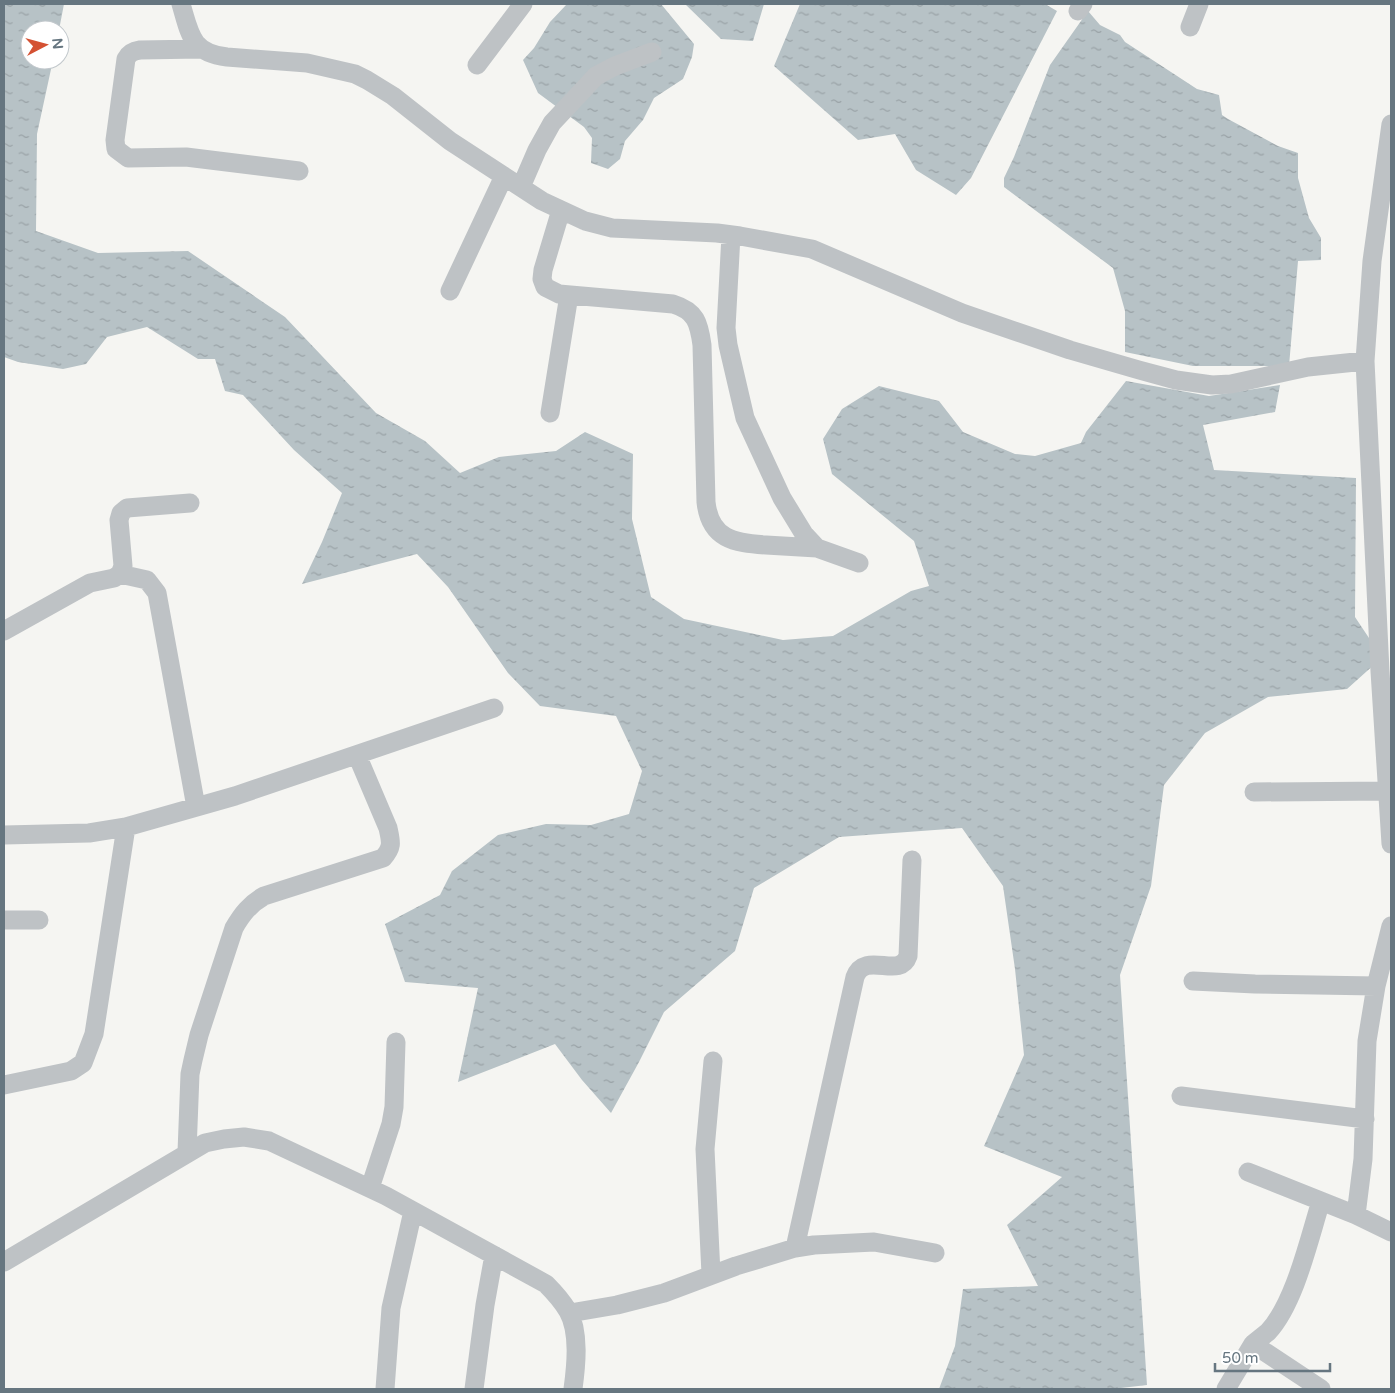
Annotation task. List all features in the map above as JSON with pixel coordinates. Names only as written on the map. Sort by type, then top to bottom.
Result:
[{"type":"street","points":[[181,4],[194,42],[200,49]]},
{"type":"street","points":[[477,65],[523,4]]},
{"type":"street","points":[[1190,27],[1199,4]]},
{"type":"street","points":[[299,171],[186,157],[128,158],[116,149],[114,140],[128,55],[140,50],[200,49],[216,56],[307,63],[355,74],[381,88],[450,140],[542,201],[585,221],[612,228],[731,235],[812,250],[962,313],[1070,350],[1176,380],[1212,385],[1231,384],[1308,367],[1366,361]]},
{"type":"street","points":[[522,188],[537,150],[552,123],[596,76],[652,52]]},
{"type":"street","points":[[1391,124],[1372,261],[1366,361],[1391,844]]},
{"type":"street","points":[[450,292],[504,176]]},
{"type":"street","points":[[561,210],[542,279],[545,287],[550,291],[568,295],[673,304],[684,308],[698,324],[702,345],[707,515],[717,531],[726,537],[742,543],[817,548],[859,563]]},
{"type":"street","points":[[731,235],[727,336],[733,371],[746,418],[782,498],[804,534],[817,548]]},
{"type":"street","points":[[550,413],[568,295]]},
{"type":"street","points":[[4,631],[90,583],[114,578],[120,574],[123,566],[119,520],[121,513],[127,508],[190,503]]},
{"type":"street","points":[[120,574],[147,580],[157,593],[196,808]]},
{"type":"street","points":[[4,835],[80,834],[126,827],[236,796],[494,708]]},
{"type":"street","points":[[187,1152],[190,1074],[199,1035],[234,928],[242,915],[253,902],[264,896],[383,858],[390,850],[391,839],[388,828],[357,755]]},
{"type":"street","points":[[1254,792],[1388,791]]},
{"type":"street","points":[[4,1086],[71,1071],[83,1063],[94,1034],[126,827]]},
{"type":"street","points":[[796,1248],[857,971],[865,965],[900,965],[906,961],[908,956],[912,860]]},
{"type":"street","points":[[4,920],[39,920]]},
{"type":"street","points":[[1356,1215],[1366,1119],[1365,1062],[1370,1013],[1391,926]]},
{"type":"street","points":[[1193,981],[1376,986]]},
{"type":"street","points":[[370,1188],[391,1124],[394,1107],[396,1042]]},
{"type":"street","points":[[711,1274],[704,1149],[713,1061]]},
{"type":"street","points":[[1181,1096],[1366,1119]]},
{"type":"street","points":[[4,1262],[204,1143],[244,1137],[269,1142],[370,1188],[546,1284],[570,1313],[576,1354],[573,1389]]},
{"type":"street","points":[[1248,1172],[1356,1215],[1391,1232]]},
{"type":"street","points":[[1226,1389],[1253,1344],[1268,1331],[1292,1291],[1321,1201]]},
{"type":"street","points":[[385,1389],[392,1299],[413,1211]]},
{"type":"street","points":[[570,1313],[646,1298],[711,1274],[796,1248],[837,1243],[874,1242],[935,1253]]},
{"type":"street","points":[[474,1389],[485,1305],[494,1255]]},
{"type":"street","points":[[1253,1344],[1320,1389]]},
{"type":"water","points":[[4,4],[64,4],[61,20],[20,20],[20,70],[51,70],[37,134],[36,231],[98,253],[188,251],[285,317],[376,413],[425,441],[460,473],[499,457],[556,451],[585,432],[633,454],[632,519],[651,597],[684,619],[783,640],[833,636],[911,591],[929,586],[914,541],[832,474],[823,439],[842,409],[879,386],[939,401],[963,432],[1015,454],[1035,456],[1081,443],[1086,432],[1126,381],[1209,396],[1280,385],[1275,412],[1203,425],[1214,470],[1356,478],[1355,617],[1373,644],[1376,663],[1347,689],[1268,697],[1205,733],[1164,785],[1151,886],[1120,975],[1147,1385],[1112,1389],[939,1389],[955,1346],[963,1289],[1038,1286],[1007,1225],[1062,1177],[984,1146],[1024,1055],[1015,969],[1003,886],[962,828],[839,837],[754,888],[735,951],[664,1012],[611,1113],[582,1080],[555,1044],[458,1082],[478,988],[405,982],[385,924],[440,895],[452,871],[498,835],[546,824],[591,825],[629,814],[642,771],[616,716],[540,706],[508,673],[448,587],[417,554],[302,584],[342,493],[294,450],[243,395],[225,391],[215,359],[198,359],[147,327],[107,337],[86,364],[63,369],[18,362],[4,357]]},
{"type":"water","points":[[567,4],[661,4],[694,44],[692,57],[683,79],[654,98],[643,120],[625,141],[620,159],[608,169],[591,163],[592,138],[584,127],[538,93],[523,60],[534,48],[550,22]]},
{"type":"water","points":[[685,4],[764,4],[753,41],[721,39]]},
{"type":"water","points":[[800,4],[1045,4],[1057,11],[971,178],[956,195],[916,170],[895,134],[858,140],[774,66]]},
{"type":"water","points":[[1088,11],[1100,25],[1120,35],[1125,42],[1197,89],[1219,95],[1222,115],[1278,146],[1298,153],[1298,178],[1309,218],[1321,238],[1321,260],[1298,261],[1289,366],[1193,366],[1125,352],[1125,311],[1113,268],[1004,187],[1004,178],[1050,65]]}]
